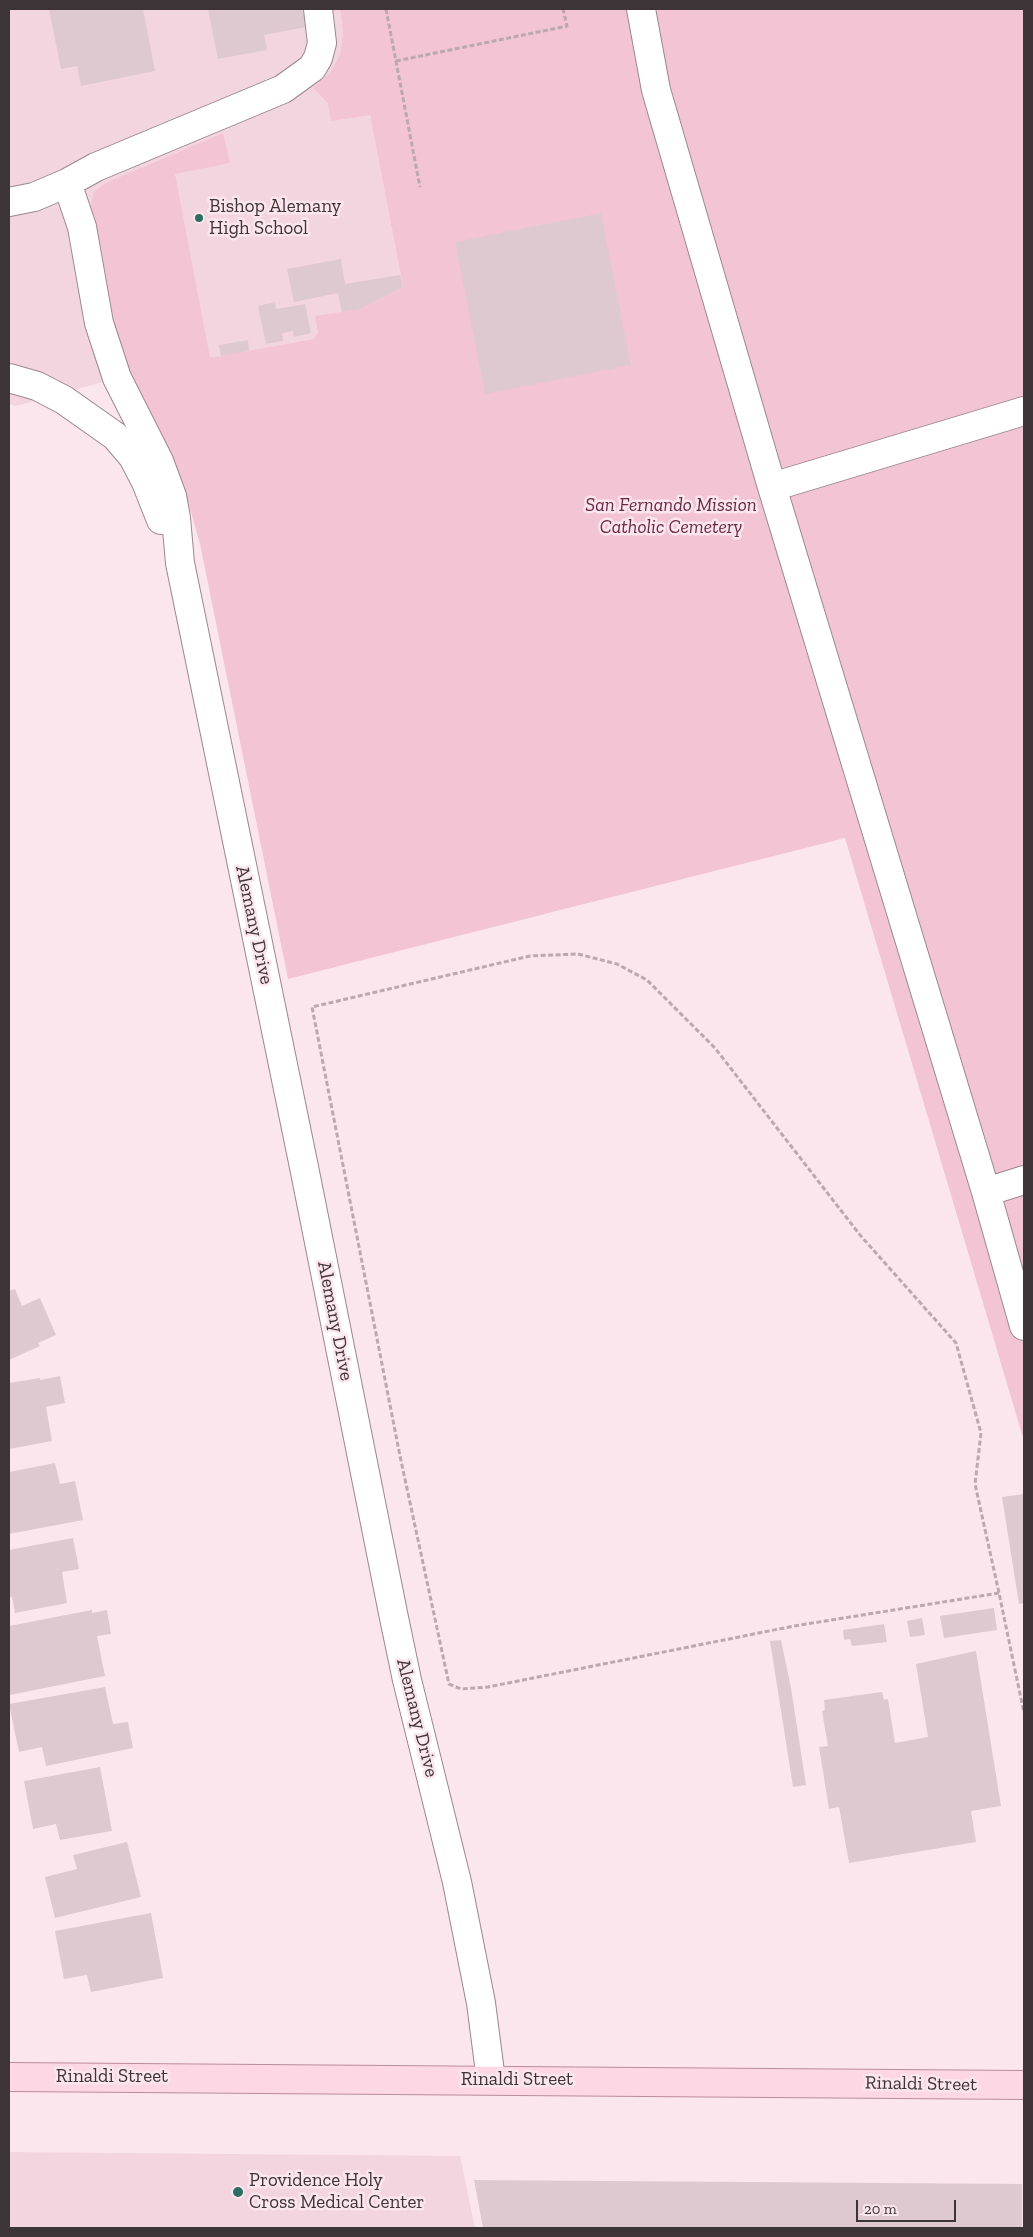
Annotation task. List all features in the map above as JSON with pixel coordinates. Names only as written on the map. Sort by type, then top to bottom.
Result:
[{"type":"main road","name":"Rinaldi Street","points":[[9,2077],[1024,2085]]},
{"type":"street","points":[[9,202],[34,197],[66,183],[96,166],[283,89],[312,68],[318,58],[322,43],[318,9]]},
{"type":"street","points":[[641,9],[656,90],[772,487],[986,1192],[1024,1326]]},
{"type":"street","points":[[66,183],[82,227],[99,323],[117,378],[159,461],[172,496],[180,562]]},
{"type":"street","points":[[9,378],[37,386],[64,400],[90,416],[125,447],[146,482],[180,562]]},
{"type":"street","points":[[772,487],[1024,411]]},
{"type":"street","name":"Alemany Drive","points":[[180,562],[304,1167],[392,1614],[457,1882],[481,2003],[491,2080]]},
{"type":"street","points":[[986,1192],[1024,1180]]},
{"type":"path","points":[[386,9],[420,187]]},
{"type":"path","points":[[396,61],[567,26],[563,9]]},
{"type":"path","points":[[999,1593],[794,1626],[488,1686],[461,1689],[450,1684],[400,1456],[312,1007],[530,956],[578,954],[617,964],[647,980],[715,1048],[860,1235],[956,1344],[981,1433],[975,1484],[999,1593],[1024,1713]]},
{"type":"shaded area","name":"Bishop Alemany High School","points":[[9,9],[340,9],[343,32],[340,54],[330,73],[314,89],[328,104],[370,115],[403,287],[318,333],[313,339],[132,374],[16,406],[9,404]]},
{"type":"shaded area","name":"Providence Holy Cross Medical Center","points":[[9,2152],[460,2156],[475,2228],[9,2228]]},
{"type":"green space","name":"San Fernando Mission Catholic Cemetery","points":[[340,9],[1024,9],[1024,1441],[845,838],[288,979],[200,544],[185,491],[144,407],[118,339],[110,312],[90,216],[94,192],[106,183],[223,133],[230,163],[175,174],[210,358],[313,339],[318,333],[315,316],[360,309],[403,287],[370,115],[331,121],[328,104],[313,88],[330,73],[340,54],[343,32]]},
{"type":"building","points":[[49,9],[143,9],[155,71],[81,86],[77,66],[61,69]]},
{"type":"building","points":[[208,9],[302,9],[306,27],[264,35],[267,50],[218,59]]},
{"type":"building","points":[[601,213],[631,365],[485,394],[455,242]]},
{"type":"building","points":[[341,259],[345,284],[400,275],[403,287],[360,309],[342,312],[338,293],[294,302],[287,269]]},
{"type":"building","points":[[275,302],[276,309],[305,304],[311,333],[294,337],[293,331],[282,333],[283,341],[266,344],[258,306]]},
{"type":"building","points":[[248,340],[249,351],[221,356],[219,345]]},
{"type":"building","points":[[15,1289],[22,1306],[40,1298],[56,1335],[38,1343],[40,1346],[9,1360],[9,1291]]},
{"type":"building","points":[[60,1376],[65,1403],[46,1407],[52,1441],[9,1449],[9,1383]]},
{"type":"building","points":[[55,1463],[60,1484],[75,1481],[83,1520],[9,1534],[9,1472]]},
{"type":"building","points":[[1024,1494],[1024,1603],[1019,1604],[1002,1497]]},
{"type":"building","points":[[73,1538],[79,1569],[62,1572],[67,1603],[15,1613],[12,1597],[9,1597],[9,1550]]},
{"type":"building","points":[[994,1608],[997,1630],[944,1638],[940,1616]]},
{"type":"building","points":[[92,1610],[92,1613],[107,1610],[111,1634],[97,1636],[105,1676],[10,1695],[9,1626]]},
{"type":"building","points":[[922,1618],[925,1635],[910,1637],[907,1621]]},
{"type":"building","points":[[884,1624],[887,1642],[852,1646],[850,1639],[844,1640],[843,1630]]},
{"type":"building","points":[[781,1640],[791,1688],[806,1785],[793,1787],[770,1641]]},
{"type":"building","points":[[976,1651],[1001,1806],[971,1811],[976,1842],[849,1863],[839,1807],[829,1809],[819,1747],[828,1746],[822,1711],[825,1710],[824,1700],[882,1692],[884,1700],[888,1699],[895,1743],[928,1737],[916,1664]]},
{"type":"building","points":[[105,1687],[113,1724],[128,1722],[133,1748],[46,1766],[42,1747],[19,1752],[9,1704]]},
{"type":"building","points":[[100,1767],[112,1831],[60,1840],[56,1824],[33,1829],[24,1781]]},
{"type":"building","points":[[127,1842],[141,1897],[55,1918],[45,1877],[77,1869],[73,1855]]},
{"type":"building","points":[[151,1913],[163,1978],[91,1992],[87,1975],[64,1979],[55,1931]]},
{"type":"building","points":[[474,2180],[1022,2184],[1022,2228],[483,2228]]},
{"type":"place","name":"Bishop Alemany High School","points":[[199,218]]},
{"type":"place","name":"Providence Holy Cross Medical Center","points":[[238,2192]]}]
